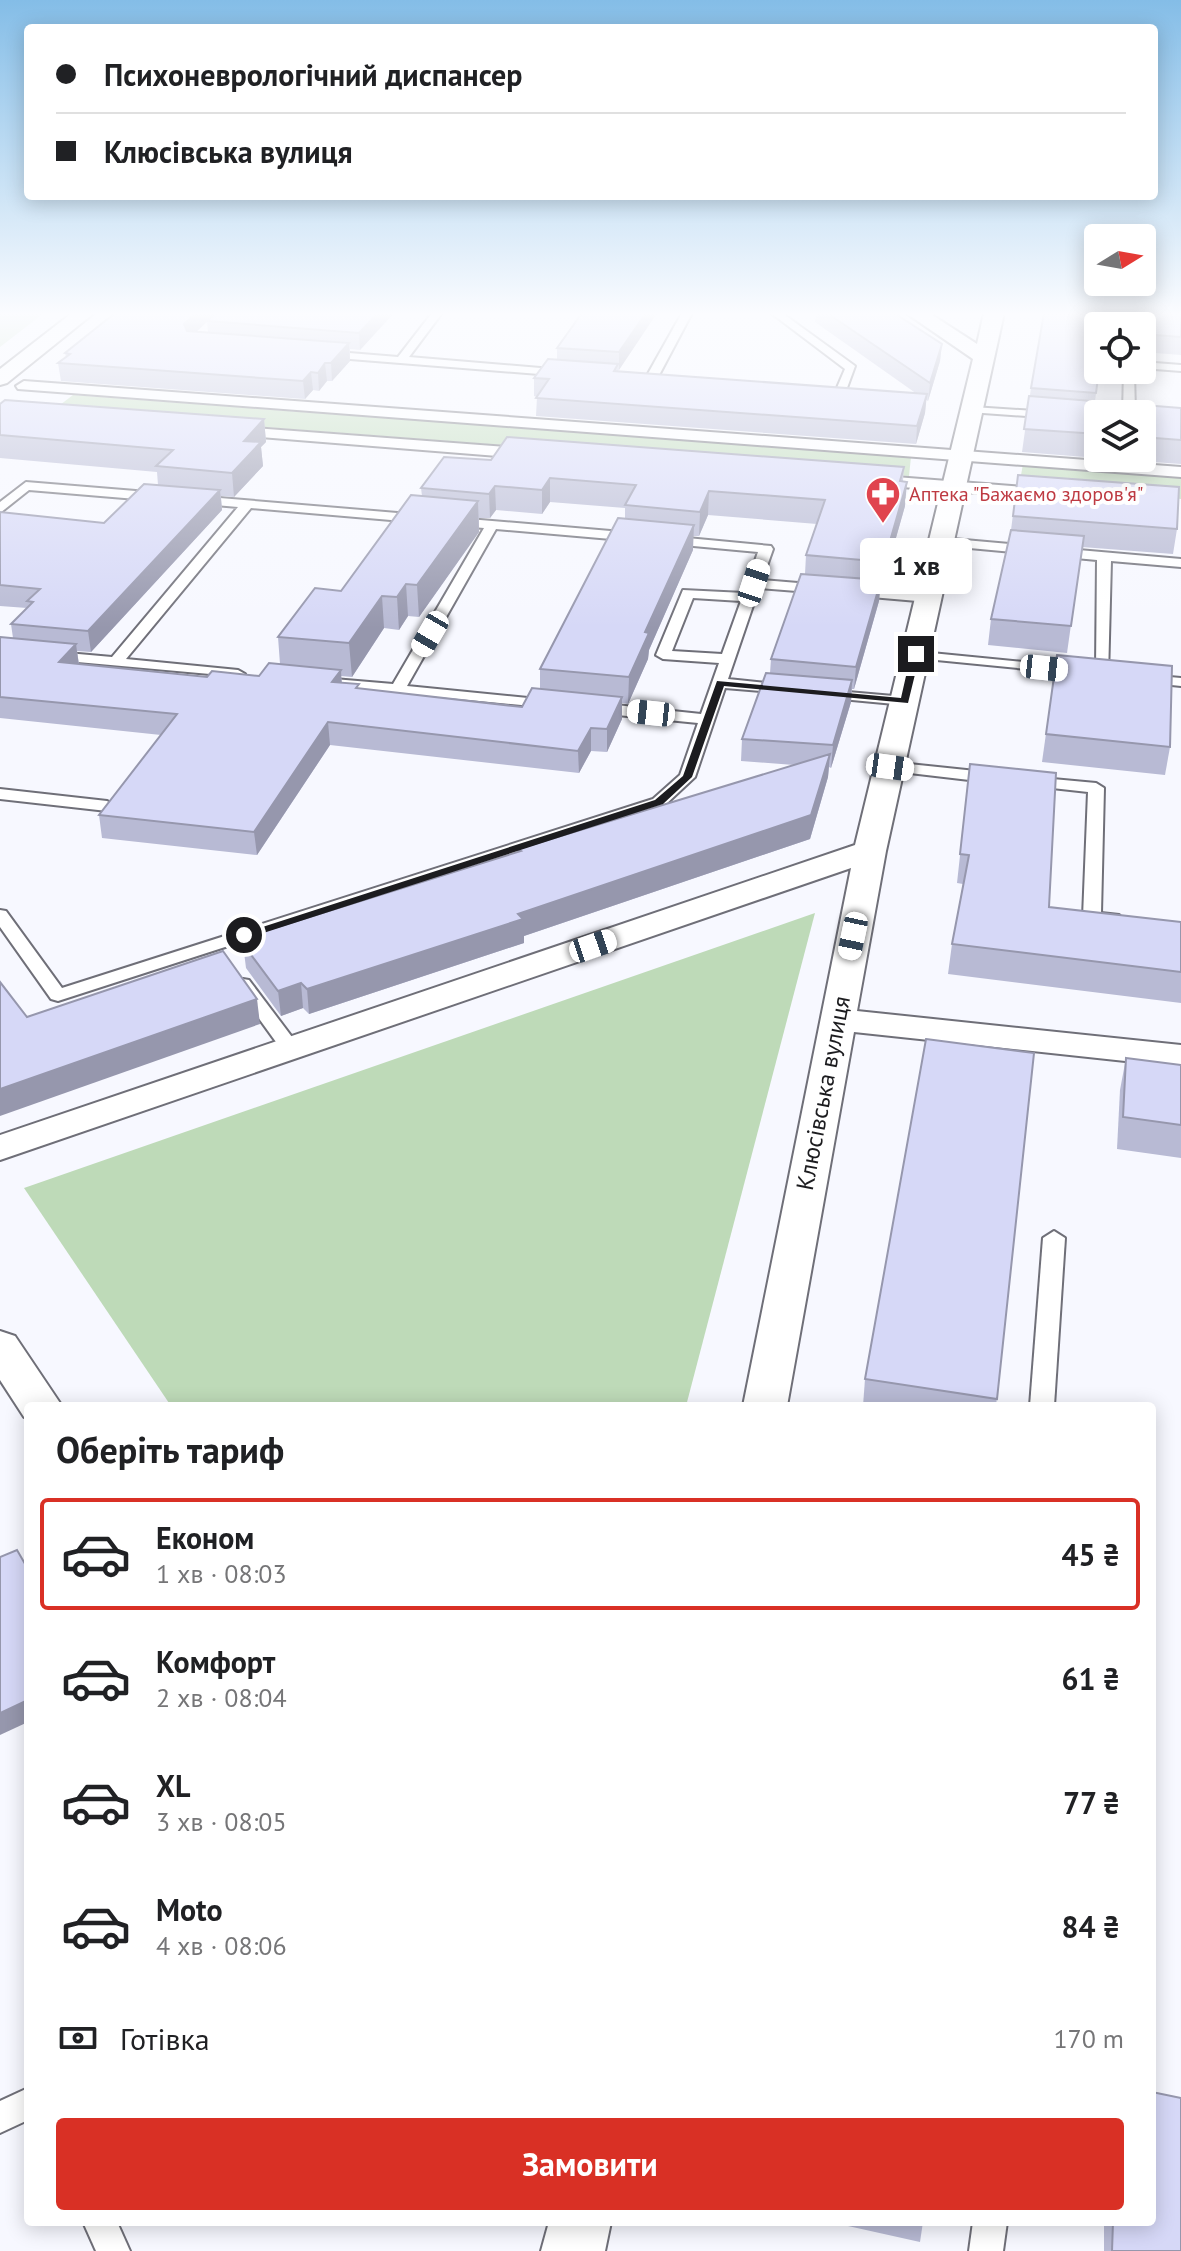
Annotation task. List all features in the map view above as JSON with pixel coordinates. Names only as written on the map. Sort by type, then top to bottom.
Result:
[{"type":"street","points":[[460,418],[1181,472]]},
{"type":"street","name":"Клюсівська вулиця","points":[[766,1402],[870,851],[971,418]]},
{"type":"street","points":[[205,429],[547,455]]},
{"type":"street","points":[[847,478],[1077,496]]},
{"type":"street","points":[[0,1148],[870,851]]},
{"type":"street","points":[[836,1019],[1181,1056]]},
{"type":"street","points":[[0,1346],[37,1402]]},
{"type":"street","points":[[573,2251],[579,2226]]},
{"type":"lane","points":[[0,509],[26,486],[171,498]]},
{"type":"lane","points":[[0,915],[58,995],[225,957],[659,802],[687,777],[766,549],[186,499]]},
{"type":"lane","points":[[116,662],[247,505]]},
{"type":"lane","points":[[398,689],[493,524]]},
{"type":"lane","points":[[942,542],[1181,563]]},
{"type":"lane","points":[[1104,557],[1119,676]]},
{"type":"lane","points":[[728,659],[663,655],[688,593],[752,591],[929,598]]},
{"type":"lane","points":[[0,651],[250,675]]},
{"type":"lane","points":[[916,654],[1181,682]]},
{"type":"lane","points":[[324,682],[708,719]]},
{"type":"lane","points":[[721,683],[905,701]]},
{"type":"lane","points":[[890,767],[1096,788],[1092,917],[1137,922]]},
{"type":"lane","points":[[0,794],[107,806]]},
{"type":"lane","points":[[225,957],[291,1049]]},
{"type":"lane","points":[[1042,1402],[1054,1238]]},
{"type":"lane","points":[[0,2118],[24,2105]]},
{"type":"lane","points":[[102,2226],[113,2251]]},
{"type":"lane","points":[[986,2251],[989,2226]]},
{"type":"green space","points":[[145,418],[385,418],[911,457],[909,476]]},
{"type":"green space","points":[[1023,464],[1084,469],[1084,472],[1181,476],[1181,499],[1019,486]]},
{"type":"green space","points":[[815,913],[687,1402],[168,1402],[24,1188]]},
{"type":"building","points":[[0,418],[264,419],[244,441],[261,442],[232,473],[156,466],[173,450],[0,435]]},
{"type":"building","points":[[809,418],[919,418],[917,426]]},
{"type":"building","points":[[1026,418],[1084,418],[1084,433],[1024,429]]},
{"type":"building","points":[[1156,418],[1181,418],[1181,440],[1156,438]]},
{"type":"building","points":[[507,437],[904,467],[900,481],[907,482],[884,562],[806,555],[825,500],[709,491],[700,512],[625,505],[636,485],[550,478],[542,490],[495,486],[489,494],[421,488],[444,457],[491,460]]},
{"type":"building","points":[[1018,475],[1179,487],[1177,529],[1013,516]]},
{"type":"building","points":[[144,484],[220,490],[88,631],[11,624],[33,602],[27,601],[40,589],[0,585],[0,512],[104,523]]},
{"type":"building","points":[[411,495],[478,501],[417,585],[406,584],[397,597],[382,596],[349,643],[278,637],[315,588],[341,591]]},
{"type":"building","points":[[618,518],[694,525],[645,632],[649,633],[629,677],[540,669]]},
{"type":"building","points":[[1011,530],[1084,536],[1071,626],[991,619]]},
{"type":"building","points":[[801,574],[881,580],[856,667],[771,659]]},
{"type":"building","points":[[0,637],[76,644],[59,662],[207,677],[212,671],[259,676],[269,663],[341,670],[332,682],[359,684],[356,688],[522,707],[532,688],[622,697],[607,729],[591,728],[578,751],[328,722],[254,832],[99,815],[177,714],[0,697]]},
{"type":"building","points":[[1057,655],[1172,666],[1170,747],[1046,734]]},
{"type":"building","points":[[766,673],[852,680],[833,745],[742,739]]},
{"type":"building","points":[[830,754],[811,815],[518,914],[523,919],[307,989],[301,983],[278,991],[243,944],[259,939],[255,934],[521,851],[518,849]]},
{"type":"building","points":[[970,764],[1056,773],[1049,907],[1181,922],[1181,972],[952,944],[969,855],[960,854]]},
{"type":"building","points":[[223,951],[257,999],[0,1089],[0,982],[27,1017]]},
{"type":"building","points":[[926,1039],[1034,1053],[997,1399],[865,1379]]},
{"type":"building","points":[[1126,1058],[1181,1065],[1181,1125],[1123,1117]]},
{"type":"building","points":[[17,1550],[24,1562],[24,1702],[0,1713],[0,1557]]},
{"type":"building","points":[[1156,2093],[1181,2098],[1181,2251],[1112,2251],[1113,2226],[1156,2226]]},
{"type":"place","name":"Аптека \"Бажаємо здоров'я\"","points":[[883,525]]},
{"type":"route","points":[[244,935],[659,802],[687,777],[721,683],[905,701],[916,654]]}]
